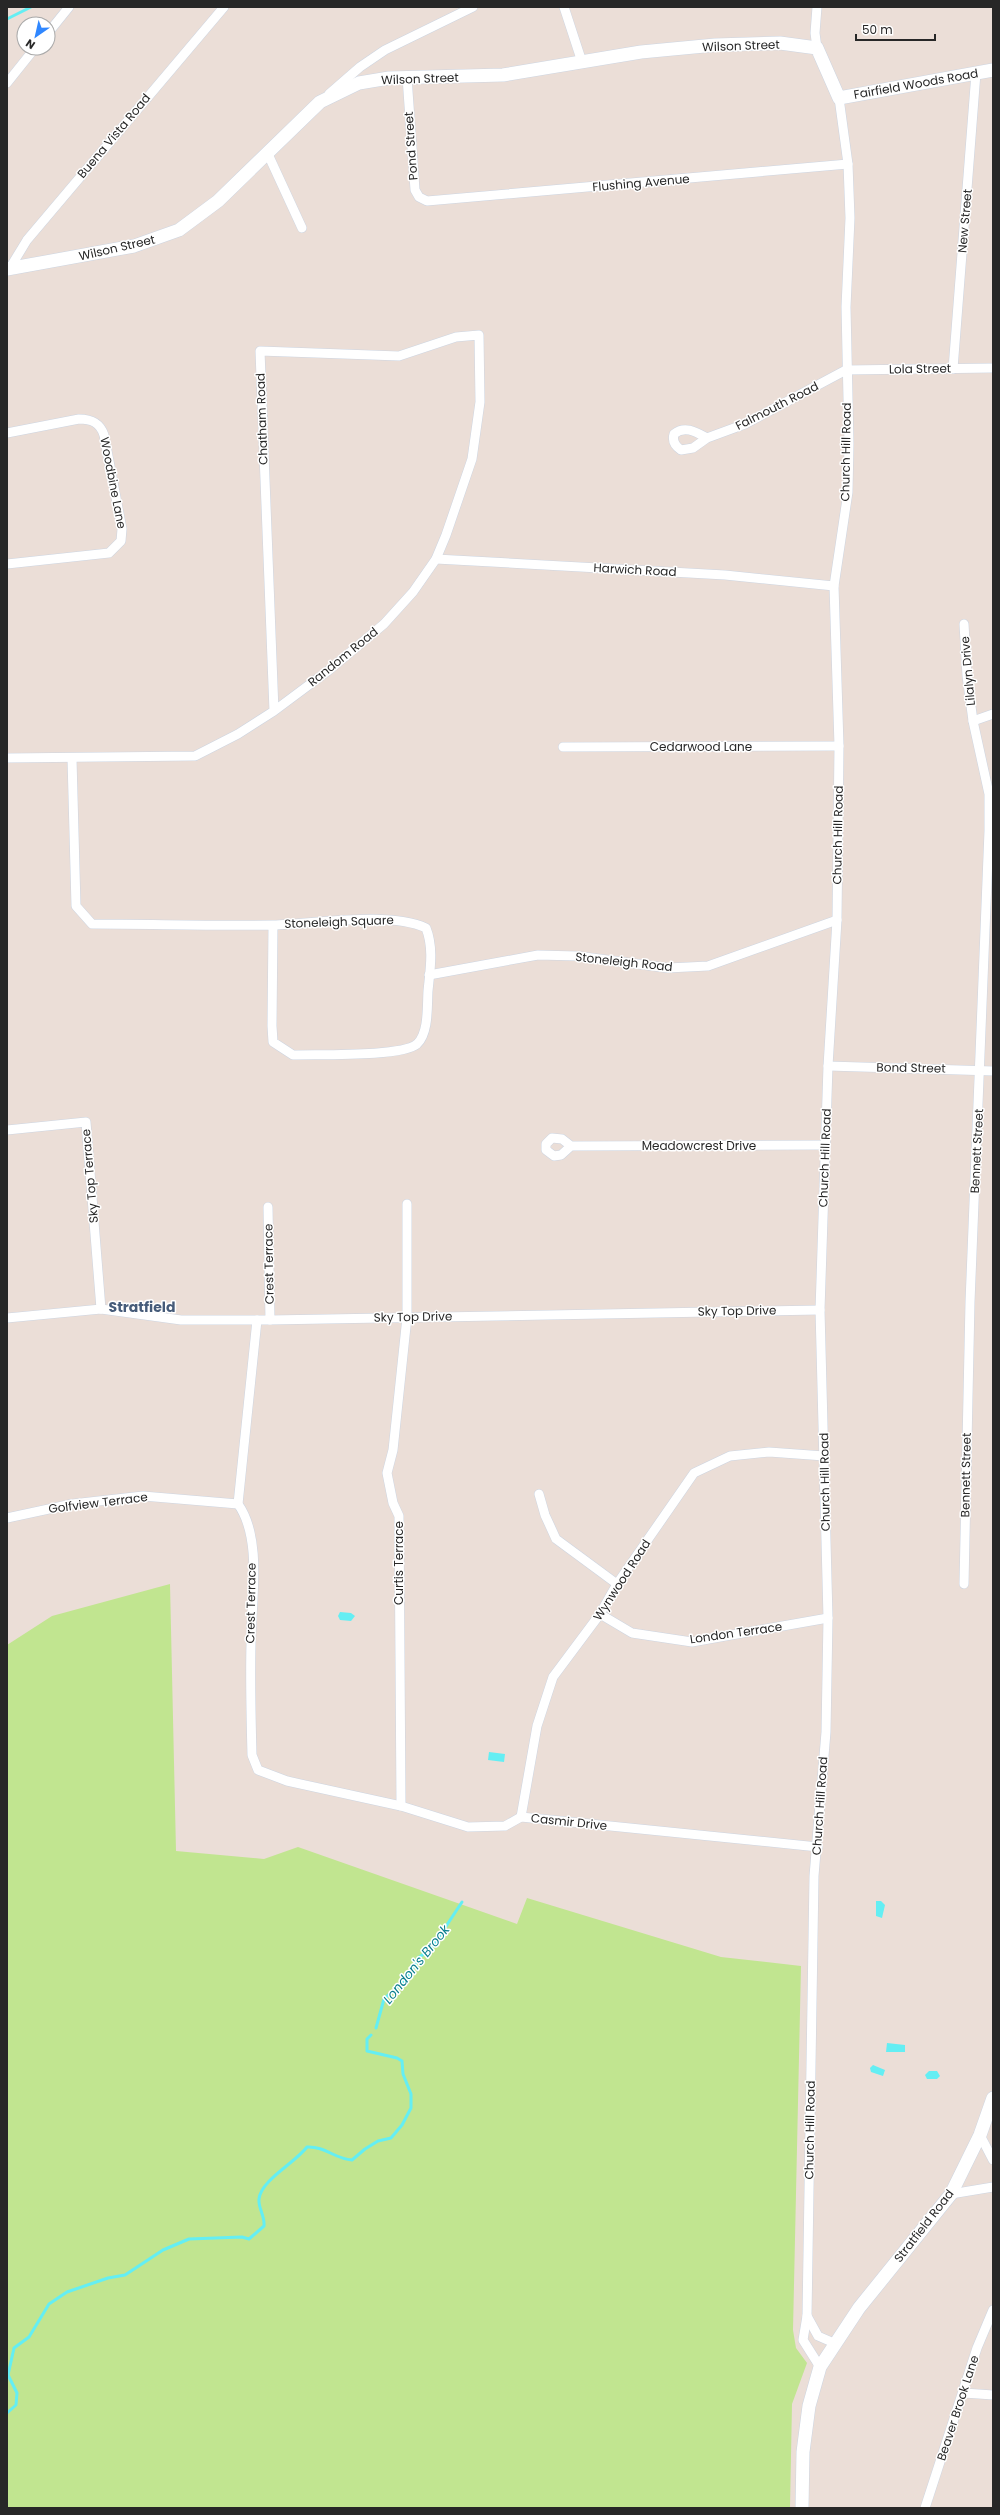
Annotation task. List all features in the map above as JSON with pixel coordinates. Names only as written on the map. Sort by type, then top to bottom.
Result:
[{"type":"main road","name":"Wilson Street","points":[[8,268],[134,246],[166,236],[192,222],[210,208],[320,102],[359,83],[407,77],[504,75],[641,52],[715,45],[780,44],[817,48]]},
{"type":"main road","name":"Church Hill Road","points":[[817,48],[839,98]]},
{"type":"main road","name":"Fairfield Woods Road","points":[[839,98],[993,70]]},
{"type":"main road","name":"Stratfield Road","points":[[802,2508],[804,2452],[809,2406],[820,2367],[834,2342],[858,2308],[951,2194],[980,2134],[993,2098]]},
{"type":"street","points":[[56,23],[69,7]]},
{"type":"street","name":"Buena Vista Road","points":[[8,268],[27,240],[224,7]]},
{"type":"street","points":[[320,102],[360,66],[385,50],[472,7]]},
{"type":"street","points":[[564,7],[582,62]]},
{"type":"street","name":"Church Hill Road","points":[[817,7],[815,25],[817,48]]},
{"type":"street","points":[[7,82],[28,56]]},
{"type":"street","name":"New Street","points":[[953,369],[976,74]]},
{"type":"street","name":"Pond Street","points":[[407,77],[415,190],[419,198],[433,202]]},
{"type":"street","name":"Church Hill Road","points":[[820,2367],[803,2340],[807,2316],[814,1876],[818,1847],[826,1732],[828,1618],[820,1310],[828,1066],[837,920],[839,746],[834,586],[848,492],[846,370],[850,218],[848,164],[839,98]]},
{"type":"street","points":[[268,152],[302,228]]},
{"type":"street","name":"Flushing Avenue","points":[[433,202],[848,164]]},
{"type":"street","name":"Random Road","points":[[7,758],[72,759],[195,756],[238,734],[274,711],[329,670],[384,624],[413,592],[436,559],[472,459],[480,402],[479,335]]},
{"type":"street","name":"Chatham Road","points":[[274,711],[260,350],[399,356],[456,337],[479,335]]},
{"type":"street","name":"Lola Street","points":[[846,370],[993,368]]},
{"type":"street","name":"Falmouth Road","points":[[707,438],[745,424],[846,370]]},
{"type":"street","name":"Woodbine Lane","points":[[7,433],[79,419],[88,419],[96,422],[104,435],[122,529],[121,541],[109,553],[7,564]]},
{"type":"street","name":"Harwich Road","points":[[436,559],[725,575],[834,586]]},
{"type":"street","name":"Lilalyn Drive","points":[[964,624],[967,676],[973,721],[993,714]]},
{"type":"street","name":"Bennett Street","points":[[964,1584],[970,1302],[980,1070],[989,794],[973,721]]},
{"type":"street","name":"Cedarwood Lane","points":[[563,747],[839,746]]},
{"type":"street","name":"Stoneleigh Square","points":[[72,759],[76,906],[92,924],[273,925],[394,919],[415,923],[426,928],[431,940],[424,1031],[417,1043],[407,1049],[390,1051],[293,1054],[274,1042],[272,1026],[273,925]]},
{"type":"street","name":"Stoneleigh Road","points":[[429,975],[538,954],[577,956],[668,968],[708,966],[837,920]]},
{"type":"street","name":"Bond Street","points":[[828,1066],[993,1071]]},
{"type":"street","name":"Sky Top Terrace","points":[[7,1130],[86,1122],[101,1309]]},
{"type":"street","name":"Meadowcrest Drive","points":[[571,1146],[826,1145]]},
{"type":"street","name":"Curtis Terrace","points":[[401,1806],[399,1516],[394,1503],[387,1473],[393,1450],[407,1317],[407,1204]]},
{"type":"street","name":"Crest Terrace","points":[[268,1207],[270,1320]]},
{"type":"street","name":"Sky Top Drive","points":[[7,1318],[101,1309],[181,1320],[270,1320],[820,1310]]},
{"type":"street","name":"Crest Terrace","points":[[257,1320],[238,1504],[246,1516],[254,1571],[251,1643],[252,1754],[258,1770]]},
{"type":"street","name":"Wynwood Road","points":[[521,1817],[537,1726],[553,1677],[600,1614],[617,1584],[694,1473],[730,1456],[769,1452],[824,1456]]},
{"type":"street","points":[[539,1494],[544,1515],[556,1539],[617,1584]]},
{"type":"street","name":"Golfview Terrace","points":[[7,1518],[72,1504],[143,1496],[238,1504]]},
{"type":"street","name":"London Terrace","points":[[600,1614],[632,1633],[692,1642],[828,1618]]},
{"type":"street","name":"Casmir Drive","points":[[258,1770],[287,1781],[401,1806],[468,1826],[505,1826],[521,1817],[818,1847]]},
{"type":"street","points":[[980,2134],[993,2160]]},
{"type":"street","points":[[951,2194],[993,2187]]},
{"type":"street","name":"Beaver Brook Lane","points":[[925,2508],[964,2393],[977,2348],[993,2310]]},
{"type":"street","name":"Church Hill Road","points":[[807,2316],[818,2336],[834,2342]]},
{"type":"street","points":[[964,2393],[993,2395]]},
{"type":"green space","points":[[170,1584],[176,1851],[264,1859],[298,1847],[517,1924],[527,1898],[721,1957],[801,1966],[793,2330],[796,2348],[807,2363],[792,2404],[790,2508],[7,2508],[7,1645],[52,1616]]},
{"type":"water","points":[[340,1612],[351,1613],[355,1616],[351,1621],[340,1620],[338,1616]]},
{"type":"water","points":[[489,1752],[505,1754],[504,1762],[488,1760]]},
{"type":"water","points":[[876,1901],[881,1901],[885,1905],[882,1918],[876,1916]]},
{"type":"water","points":[[887,2043],[905,2045],[905,2052],[886,2052]]},
{"type":"water","points":[[873,2065],[885,2070],[883,2076],[871,2072],[870,2068]]},
{"type":"water","points":[[929,2071],[937,2071],[940,2076],[937,2079],[927,2079],[925,2075]]},
{"type":"waterway","points":[[7,19],[31,7]]},
{"type":"waterway","name":"London's Brook","points":[[376,2028],[384,1999],[408,1978],[418,1958],[431,1949],[462,1902]]},
{"type":"waterway","name":"London's Brook","points":[[7,2413],[16,2405],[17,2393],[8,2375],[14,2348],[29,2337],[49,2304],[67,2292],[108,2278],[125,2275],[163,2250],[189,2239],[242,2237],[249,2239],[264,2226],[264,2219],[259,2202],[261,2192],[272,2178],[307,2147],[319,2148],[340,2157],[352,2160],[365,2149],[378,2141],[391,2138],[402,2125],[411,2108],[411,2094],[403,2074],[402,2061],[397,2058],[367,2051],[367,2039],[371,2035]]},
{"type":"district","name":"Stratfield","points":[[142,1307]]}]
